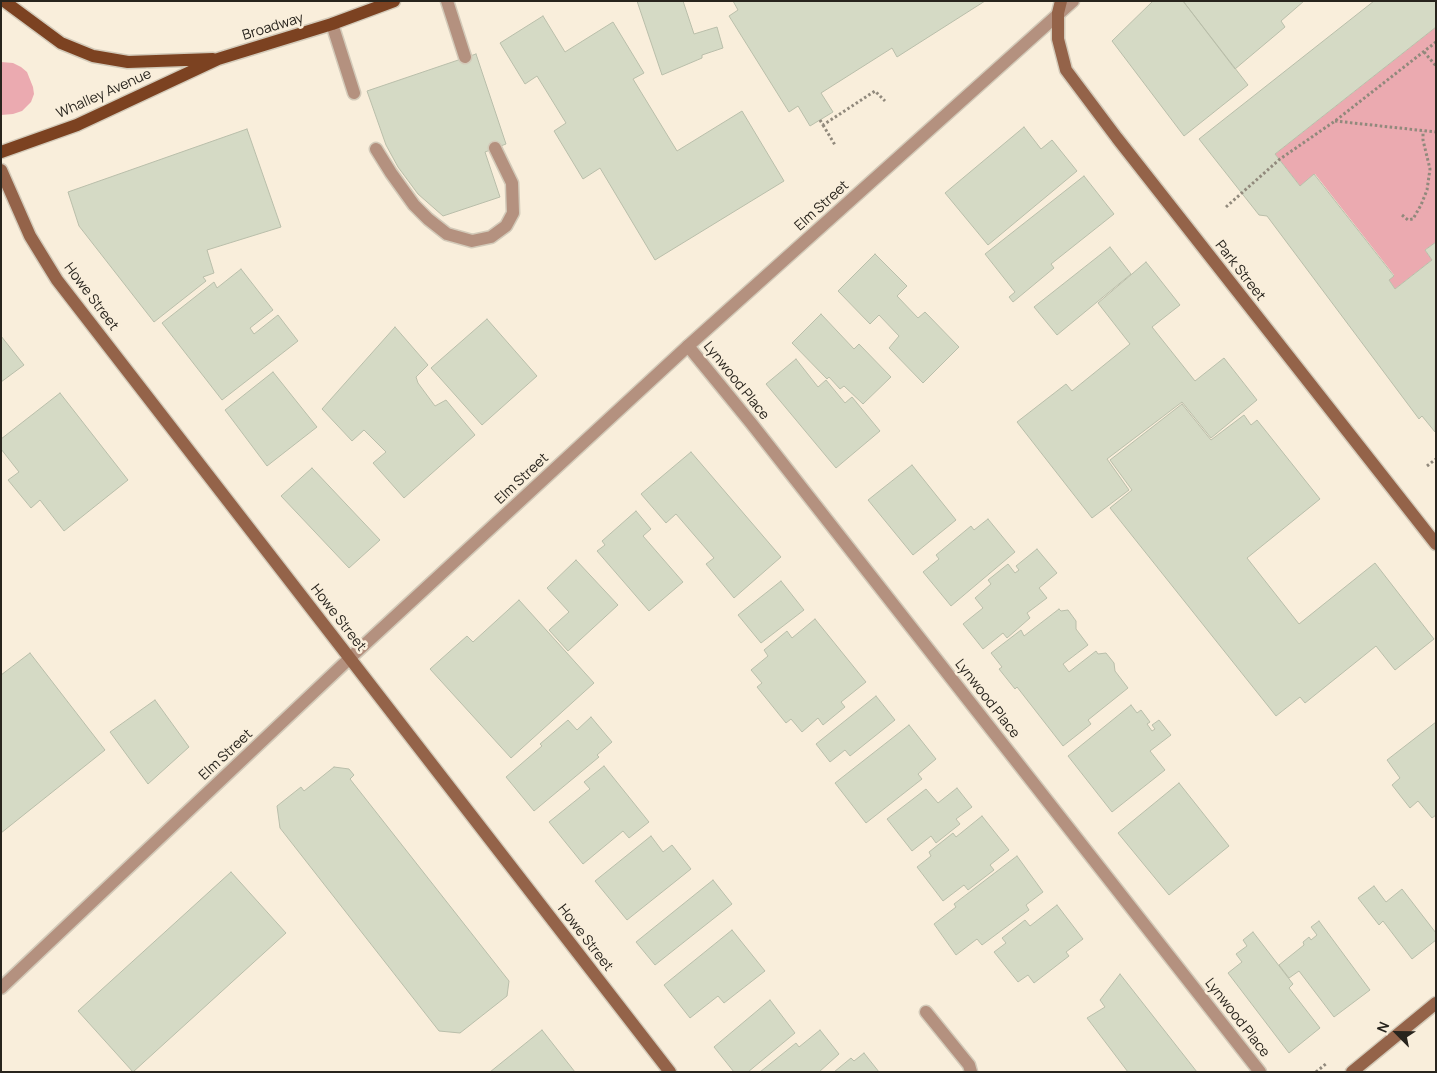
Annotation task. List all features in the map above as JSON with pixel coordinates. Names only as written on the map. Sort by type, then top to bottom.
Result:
[{"type":"main road","points":[[4,1],[61,43],[93,56],[128,62],[218,59]]},
{"type":"main road","name":"Broadway","points":[[218,59],[332,24],[394,1]]},
{"type":"main road","name":"Park Street","points":[[1060,7],[1058,39],[1066,70],[1081,92],[1436,544]]},
{"type":"main road","name":"Whalley Avenue","points":[[1,152],[77,125],[218,59]]},
{"type":"main road","name":"Howe Street","points":[[1,170],[30,236],[57,280],[670,1072]]},
{"type":"main road","points":[[1352,1072],[1436,1003]]},
{"type":"street","points":[[447,1],[466,57]]},
{"type":"street","name":"Elm Street","points":[[1,988],[350,658],[688,346],[1060,7],[1073,1]]},
{"type":"street","points":[[332,24],[354,93]]},
{"type":"street","points":[[376,149],[414,205],[428,219],[447,234],[472,241],[491,237],[506,226],[513,213],[512,183],[496,148]]},
{"type":"street","name":"Lynwood Place","points":[[688,346],[751,423],[1260,1072]]},
{"type":"street","points":[[926,1012],[969,1064],[971,1072]]},
{"type":"path","points":[[1226,207],[1280,159],[1335,121],[1436,42]]},
{"type":"path","points":[[1424,52],[1436,66]]},
{"type":"path","points":[[823,125],[875,91],[885,101]]},
{"type":"path","points":[[820,120],[835,145]]},
{"type":"path","points":[[1335,121],[1436,132]]},
{"type":"path","points":[[1402,215],[1408,220],[1413,219],[1421,206],[1427,190],[1430,169],[1423,140],[1423,131]]},
{"type":"path","points":[[1427,466],[1436,459]]},
{"type":"shaded area","points":[[1436,27],[1436,242],[1425,250],[1432,260],[1395,289],[1389,280],[1394,275],[1315,174],[1300,186],[1275,154]]},
{"type":"shaded area","points":[[1,62],[13,63],[21,67],[27,72],[33,87],[34,94],[31,102],[22,111],[13,114],[1,115]]},
{"type":"building","points":[[637,1],[683,1],[694,34],[717,27],[723,48],[702,55],[702,58],[662,75]]},
{"type":"building","points":[[733,1],[985,1],[897,57],[892,48],[821,93],[833,112],[810,126],[798,106],[789,112],[729,16],[738,10]]},
{"type":"building","points":[[1153,1],[1183,1],[1248,85],[1184,136],[1112,41]]},
{"type":"building","points":[[1183,1],[1304,1],[1281,21],[1285,27],[1235,69]]},
{"type":"building","points":[[1374,1],[1436,1],[1436,27],[1275,154],[1300,186],[1314,174],[1394,276],[1389,280],[1395,289],[1432,260],[1425,250],[1436,242],[1435,432],[1422,416],[1419,419],[1267,216],[1259,215],[1199,139]]},
{"type":"building","points":[[543,16],[565,52],[613,22],[644,73],[633,79],[677,151],[742,111],[784,181],[655,260],[600,168],[583,179],[554,131],[566,123],[537,76],[525,84],[500,43]]},
{"type":"building","points":[[476,54],[506,144],[485,152],[500,197],[443,216],[418,194],[398,167],[386,145],[367,91]]},
{"type":"building","points":[[1024,127],[1041,149],[1052,140],[1077,171],[988,245],[945,193]]},
{"type":"building","points":[[247,129],[281,227],[207,250],[214,273],[203,277],[206,281],[154,322],[79,226],[68,192]]},
{"type":"building","points":[[1084,176],[1114,214],[1051,264],[1054,268],[1013,302],[1009,297],[1015,292],[985,254]]},
{"type":"building","points":[[1110,247],[1131,274],[1057,335],[1034,307]]},
{"type":"building","points":[[875,254],[907,286],[897,296],[918,318],[925,312],[959,347],[923,383],[889,348],[899,336],[879,315],[870,324],[838,291]]},
{"type":"building","points":[[1146,262],[1180,305],[1152,327],[1195,381],[1224,358],[1257,400],[1211,438],[1182,402],[1107,459],[1129,490],[1092,518],[1017,422],[1066,384],[1072,391],[1130,344],[1098,303]]},
{"type":"building","points":[[241,269],[273,310],[250,328],[254,334],[278,315],[298,341],[222,400],[162,323],[214,282],[217,288]]},
{"type":"building","points":[[821,314],[854,349],[859,344],[891,377],[863,404],[844,386],[840,389],[829,377],[827,379],[792,343]]},
{"type":"building","points":[[487,319],[537,376],[482,425],[431,368]]},
{"type":"building","points":[[395,327],[428,365],[416,377],[418,383],[435,406],[446,400],[475,435],[404,498],[373,463],[386,452],[364,430],[352,441],[322,409]]},
{"type":"building","points":[[1,336],[24,365],[1,382]]},
{"type":"building","points":[[796,359],[818,387],[826,380],[845,403],[852,397],[880,431],[836,468],[766,384]]},
{"type":"building","points":[[273,372],[317,427],[267,466],[225,410]]},
{"type":"building","points":[[60,393],[128,480],[64,531],[40,500],[31,508],[8,480],[19,472],[1,449],[1,439]]},
{"type":"building","points":[[1182,404],[1211,440],[1244,415],[1251,425],[1257,420],[1320,499],[1247,558],[1299,624],[1375,563],[1434,639],[1395,670],[1376,646],[1305,703],[1300,697],[1276,716],[1110,508],[1132,490],[1110,460]]},
{"type":"building","points":[[691,452],[781,557],[734,598],[706,564],[714,558],[676,514],[666,523],[641,494]]},
{"type":"building","points":[[912,465],[956,520],[913,555],[868,500]]},
{"type":"building","points":[[312,468],[380,540],[349,568],[281,496]]},
{"type":"building","points":[[636,511],[651,529],[643,536],[683,582],[649,611],[597,551],[605,545],[602,541]]},
{"type":"building","points":[[988,519],[1015,552],[951,606],[923,572],[939,559],[936,555],[971,526],[974,530]]},
{"type":"building","points":[[1037,549],[1057,573],[1039,588],[1047,598],[1027,613],[1030,618],[1007,638],[1003,633],[983,649],[963,624],[983,608],[975,598],[991,584],[988,580],[1008,564],[1015,573],[1019,570],[1016,566]]},
{"type":"building","points":[[576,560],[618,605],[568,651],[549,630],[569,612],[547,588]]},
{"type":"building","points":[[781,581],[804,610],[761,643],[738,615]]},
{"type":"building","points":[[519,600],[594,683],[511,758],[430,669],[467,636],[473,642]]},
{"type":"building","points":[[1059,609],[1061,611],[1068,610],[1076,621],[1076,629],[1088,645],[1063,664],[1069,672],[1096,651],[1098,654],[1106,653],[1114,663],[1115,671],[1128,688],[1088,720],[1091,724],[1063,746],[1017,687],[1015,689],[999,669],[1002,667],[991,653],[1021,630],[1024,636]]},
{"type":"building","points":[[815,619],[866,682],[841,702],[845,707],[823,725],[818,718],[802,732],[791,719],[786,723],[757,687],[762,683],[751,670],[768,656],[764,650],[787,631],[792,638]]},
{"type":"building","points":[[30,653],[105,750],[1,833],[1,675]]},
{"type":"building","points":[[876,696],[895,720],[850,756],[845,750],[830,762],[816,744]]},
{"type":"building","points":[[155,700],[189,747],[148,784],[110,732]]},
{"type":"building","points":[[1131,705],[1137,713],[1141,710],[1150,722],[1147,724],[1152,731],[1155,729],[1152,725],[1159,720],[1171,735],[1150,751],[1165,770],[1112,812],[1068,756]]},
{"type":"building","points":[[591,717],[612,742],[597,755],[599,757],[534,811],[506,777],[542,746],[540,744],[568,720],[577,730]]},
{"type":"building","points":[[1436,722],[1436,815],[1432,818],[1418,801],[1410,808],[1392,785],[1400,778],[1387,760]]},
{"type":"building","points":[[909,725],[936,759],[918,774],[922,779],[866,823],[835,783]]},
{"type":"building","points":[[604,766],[649,822],[629,838],[623,831],[583,864],[549,822],[590,789],[584,782]]},
{"type":"building","points":[[334,767],[349,769],[354,775],[350,779],[509,981],[507,996],[460,1033],[439,1031],[280,828],[277,806],[301,787],[304,791]]},
{"type":"building","points":[[1179,783],[1229,846],[1169,895],[1118,833]]},
{"type":"building","points":[[957,788],[972,807],[956,819],[960,824],[936,843],[931,836],[912,851],[887,819],[926,789],[938,803]]},
{"type":"building","points":[[982,816],[1009,850],[990,865],[994,870],[968,890],[964,885],[943,901],[917,867],[931,856],[929,852],[953,833],[956,837]]},
{"type":"building","points":[[651,836],[663,852],[672,845],[691,869],[627,920],[595,881]]},
{"type":"building","points":[[1017,856],[1043,892],[1026,905],[1029,910],[982,945],[977,939],[956,955],[934,924],[956,907],[954,904]]},
{"type":"building","points":[[231,872],[286,933],[133,1072],[78,1011]]},
{"type":"building","points":[[713,880],[732,904],[655,965],[636,942]]},
{"type":"building","points":[[1374,886],[1386,902],[1402,889],[1436,933],[1436,940],[1412,959],[1383,921],[1379,925],[1358,898]]},
{"type":"building","points":[[1057,905],[1083,939],[1066,952],[1069,956],[1034,983],[1028,975],[1018,982],[994,952],[1006,943],[1002,938],[1025,920],[1030,926]]},
{"type":"building","points":[[1319,921],[1370,990],[1334,1017],[1299,971],[1289,978],[1279,965],[1304,945],[1303,942],[1309,937],[1311,940],[1317,935],[1311,927]]},
{"type":"building","points":[[732,930],[765,971],[724,1003],[718,996],[690,1018],[664,985]]},
{"type":"building","points":[[1253,932],[1293,984],[1289,988],[1320,1028],[1289,1053],[1228,973],[1242,962],[1236,954],[1247,946],[1243,940]]},
{"type":"building","points":[[1120,974],[1197,1072],[1128,1072],[1087,1018],[1105,1007],[1100,1000]]},
{"type":"building","points":[[770,1000],[795,1033],[748,1072],[734,1072],[714,1047]]},
{"type":"building","points":[[542,1030],[575,1072],[490,1072]]},
{"type":"building","points":[[820,1030],[839,1054],[819,1072],[760,1072],[796,1043],[799,1047]]},
{"type":"building","points":[[864,1053],[879,1072],[834,1072],[851,1058],[854,1061]]}]
